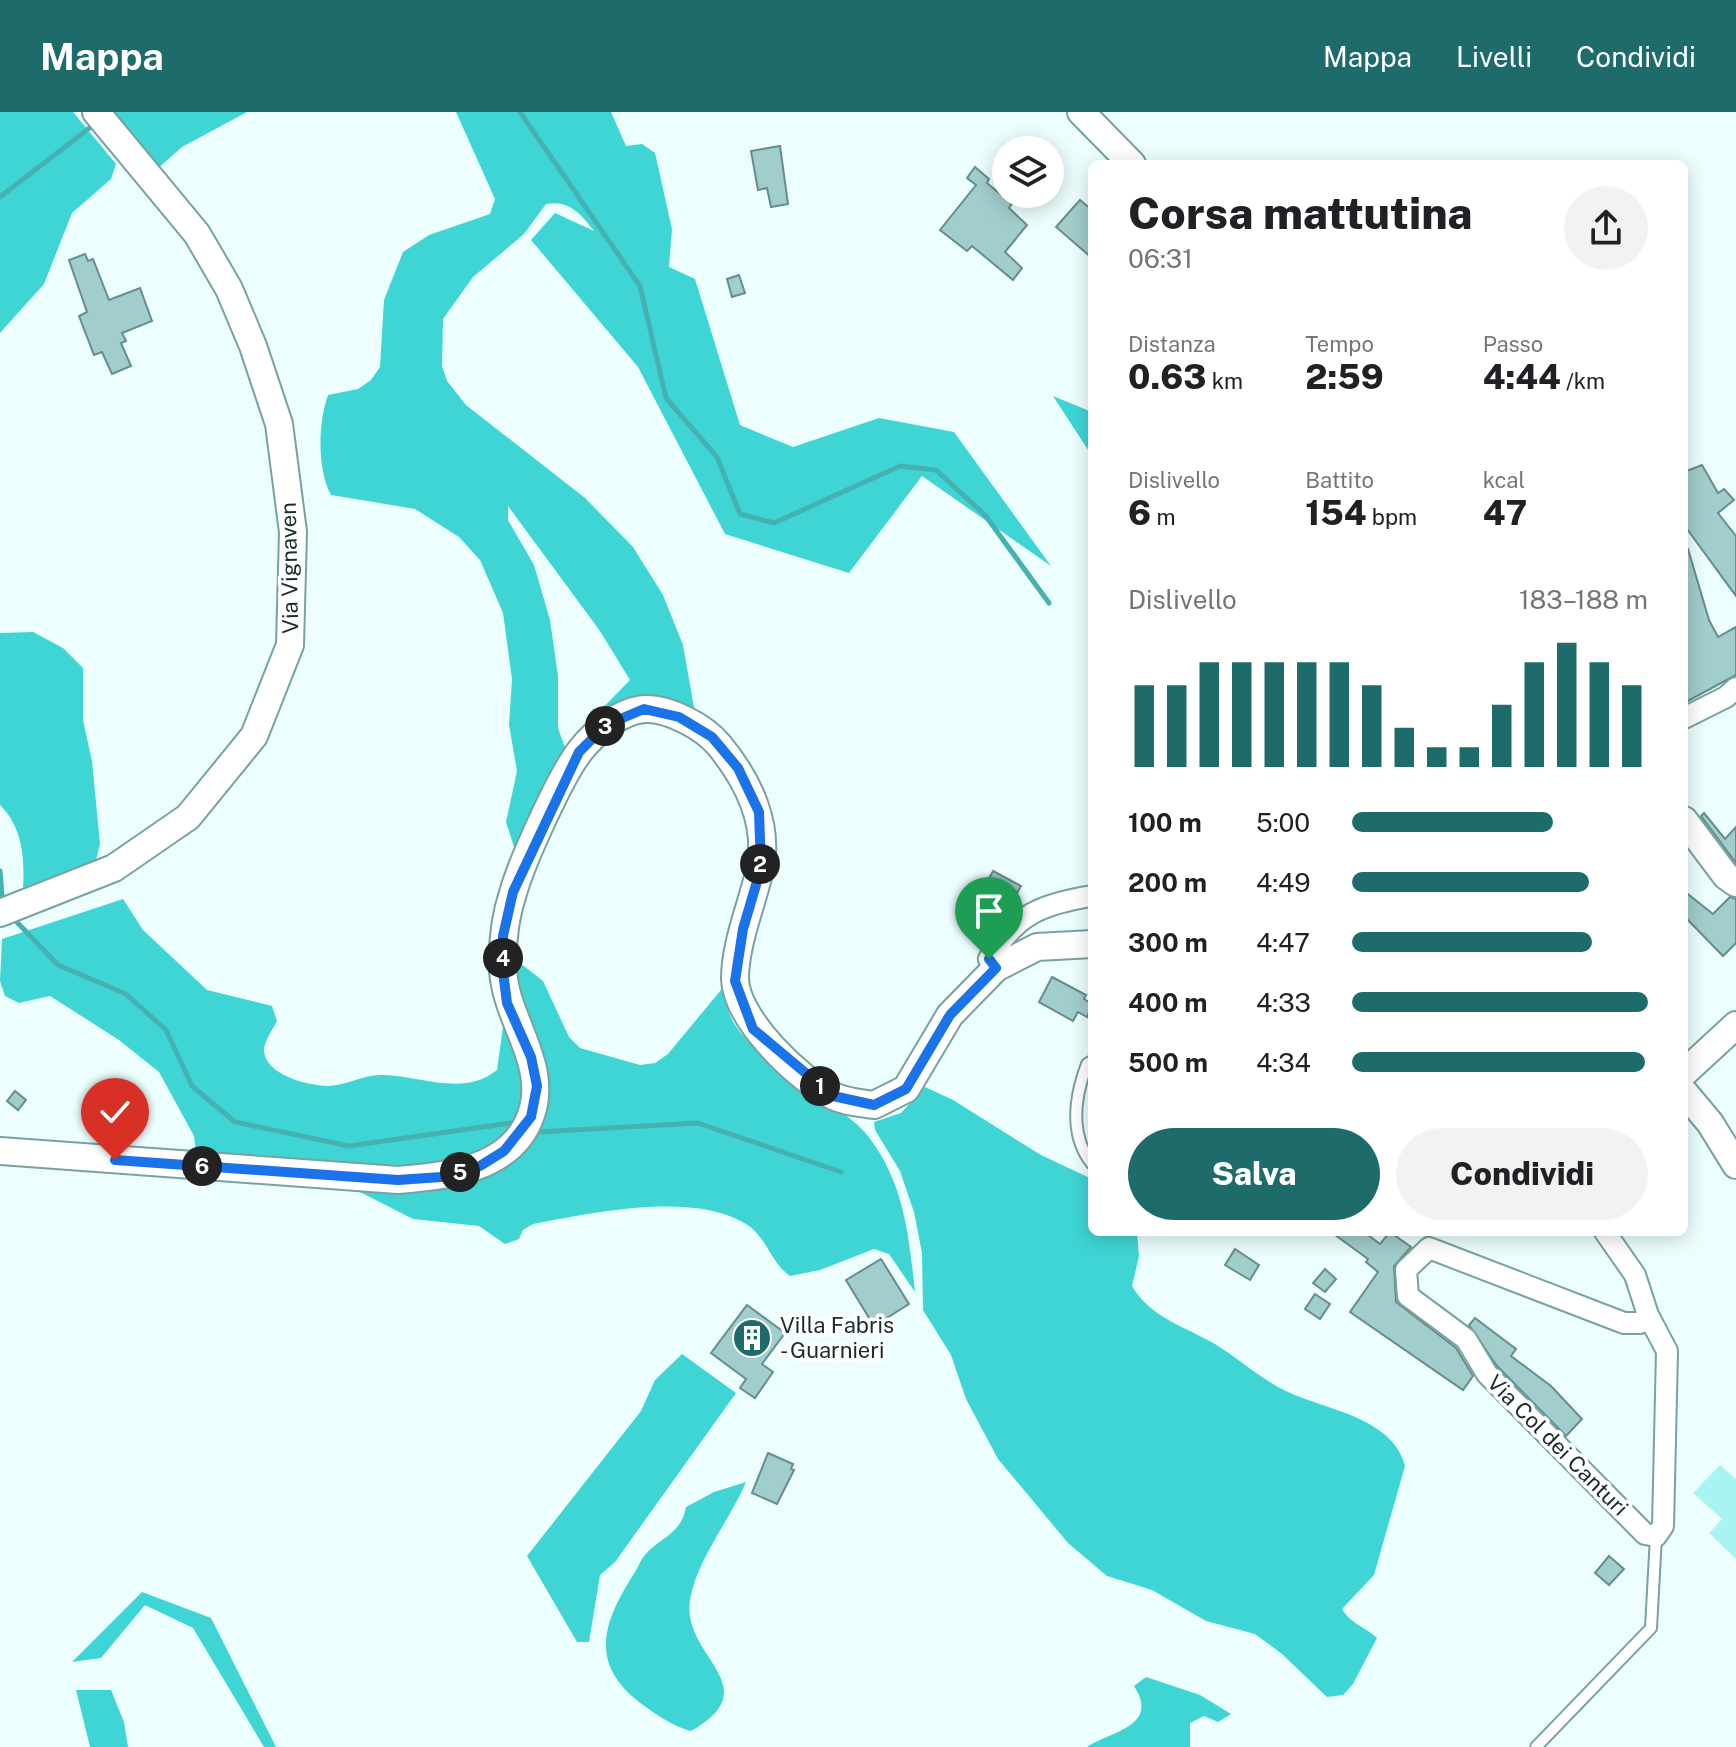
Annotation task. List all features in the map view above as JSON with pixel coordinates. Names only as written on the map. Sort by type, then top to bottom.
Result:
[{"type":"street","points":[[1081,112],[1128,160]]},
{"type":"street","name":"Via Vignaven","points":[[0,913],[114,868],[188,817],[254,736],[290,645],[293,532],[279,424],[253,346],[229,289],[197,234],[102,119]]},
{"type":"street","points":[[1688,716],[1726,697],[1736,688]]},
{"type":"street","points":[[0,1151],[398,1180],[441,1177],[480,1166],[504,1151],[531,1117],[537,1086],[531,1057],[507,1003],[503,972],[503,936],[513,892],[579,752],[606,725],[644,709],[679,717],[712,737],[743,779],[759,812],[761,868],[743,929],[735,981],[753,1029],[833,1096],[874,1105],[906,1089],[950,1015],[996,968],[1037,947],[1088,944]]},
{"type":"street","points":[[1688,825],[1726,876],[1736,883]]},
{"type":"street","points":[[996,968],[989,959],[1002,937],[1025,915],[1088,897]]},
{"type":"street","points":[[1688,1069],[1736,1025]]},
{"type":"street","points":[[1688,1097],[1710,1123],[1736,1165]]},
{"type":"street","name":"Via Col dei Canturi","points":[[1608,1236],[1635,1275],[1648,1315],[1667,1351],[1663,1526],[1656,1536],[1645,1534],[1487,1374],[1466,1339],[1408,1296],[1406,1270],[1429,1248],[1624,1323],[1640,1323],[1648,1315]]},
{"type":"lane","points":[[1088,1066],[1075,1103],[1080,1141],[1088,1156]]},
{"type":"lane","points":[[1536,1747],[1651,1628],[1656,1536]]},
{"type":"shaded area","points":[[0,112],[73,112],[116,164],[111,179],[72,213],[44,284],[0,333]]},
{"type":"shaded area","points":[[106,112],[247,112],[182,147],[156,170]]},
{"type":"shaded area","points":[[456,112],[611,112],[626,146],[642,144],[655,153],[672,229],[669,267],[695,279],[740,425],[793,447],[879,418],[954,432],[1051,566],[922,476],[849,573],[725,534],[638,367],[531,240],[555,213],[594,231],[568,206],[546,204],[524,234],[473,277],[443,319],[442,366],[447,381],[466,405],[585,498],[633,547],[663,595],[683,645],[698,730],[662,713],[589,742],[583,728],[630,680],[600,631],[508,506],[508,520],[534,565],[550,620],[558,676],[558,728],[572,767],[520,866],[506,822],[517,771],[509,725],[512,679],[503,613],[480,560],[459,537],[415,509],[331,495],[321,459],[321,432],[328,395],[358,389],[371,380],[380,367],[384,300],[403,252],[429,235],[490,214],[495,199]]},
{"type":"shaded area","points":[[1053,396],[1088,410],[1088,450]]},
{"type":"shaded area","points":[[33,632],[63,648],[83,668],[83,720],[92,761],[100,844],[92,877],[22,901],[22,850],[15,826],[0,805],[0,633]]},
{"type":"shaded area","points":[[123,899],[143,930],[207,990],[272,1006],[277,1021],[264,1049],[271,1066],[279,1072],[299,1081],[329,1086],[376,1075],[442,1083],[471,1082],[497,1070],[503,1027],[516,1053],[523,1077],[523,1099],[517,1120],[505,1137],[487,1152],[465,1163],[437,1170],[185,1162],[196,1152],[194,1136],[159,1072],[119,1040],[50,996],[19,1003],[5,996],[0,981],[2,939]]},
{"type":"shaded area","points":[[515,959],[543,981],[569,1037],[580,1048],[640,1065],[655,1063],[668,1054],[730,979],[728,1009],[736,1026],[751,1044],[854,1122],[880,1154],[890,1172],[903,1210],[915,1292],[889,1254],[874,1249],[820,1270],[790,1276],[753,1229],[724,1214],[698,1209],[612,1210],[557,1219],[533,1224],[523,1230],[519,1239],[505,1244],[479,1226],[413,1219],[352,1188],[425,1186],[473,1179],[495,1171],[514,1159],[530,1141],[512,975]]},
{"type":"shaded area","points":[[925,1087],[953,1100],[1041,1155],[1088,1177],[1088,1236],[1137,1236],[1139,1256],[1132,1286],[1158,1314],[1215,1344],[1286,1391],[1372,1426],[1387,1436],[1398,1449],[1405,1466],[1374,1575],[1342,1609],[1349,1618],[1377,1638],[1353,1684],[1343,1695],[1327,1697],[1282,1654],[1255,1634],[1206,1621],[1152,1590],[1107,1576],[1068,1543],[998,1459],[966,1399],[951,1355],[923,1310],[922,1253],[914,1212],[900,1171],[875,1130],[874,1122],[901,1113]]},
{"type":"shaded area","points":[[682,1354],[736,1393],[615,1562],[600,1575],[589,1642],[577,1642],[527,1556],[641,1411],[655,1380]]},
{"type":"shaded area","points":[[1720,1465],[1736,1479],[1736,1559],[1709,1533],[1722,1519],[1693,1493]]},
{"type":"shaded area","points":[[746,1482],[699,1570],[690,1600],[691,1620],[697,1638],[723,1685],[723,1700],[713,1715],[691,1731],[660,1717],[625,1690],[607,1658],[609,1625],[624,1590],[643,1558],[675,1530],[686,1507],[714,1492]]},
{"type":"shaded area","points":[[142,1592],[211,1618],[276,1747],[264,1747],[193,1628],[145,1605],[101,1658],[72,1662]]},
{"type":"shaded area","points":[[1146,1677],[1200,1695],[1231,1714],[1218,1722],[1204,1716],[1190,1723],[1190,1747],[1087,1747],[1130,1726],[1137,1719],[1141,1710],[1140,1699],[1134,1686]]},
{"type":"shaded area","points":[[76,1690],[111,1690],[124,1722],[128,1747],[90,1747]]},
{"type":"building","points":[[780,146],[788,204],[771,207],[767,188],[758,190],[751,151]]},
{"type":"building","points":[[975,167],[989,179],[987,183],[992,187],[992,208],[1009,208],[1027,225],[1005,252],[1022,268],[1013,280],[972,246],[967,251],[940,230],[976,185],[967,178]]},
{"type":"building","points":[[1080,200],[1088,207],[1088,255],[1056,227]]},
{"type":"building","points":[[85,254],[88,261],[93,259],[109,300],[140,288],[152,321],[122,333],[126,341],[121,343],[131,366],[112,374],[102,352],[94,355],[79,316],[87,312],[69,260]]},
{"type":"building","points":[[739,275],[745,293],[732,297],[727,279]]},
{"type":"building","points":[[1702,465],[1718,493],[1724,489],[1734,500],[1718,513],[1736,536],[1736,596],[1688,530],[1688,470]]},
{"type":"building","points":[[1688,549],[1709,620],[1718,637],[1736,627],[1736,675],[1688,701]]},
{"type":"building","points":[[1704,813],[1725,839],[1736,827],[1736,863],[1701,816]]},
{"type":"building","points":[[993,871],[1021,886],[1005,915],[977,900]]},
{"type":"building","points":[[1688,894],[1713,914],[1730,897],[1736,899],[1736,943],[1723,956],[1688,920]]},
{"type":"building","points":[[1052,977],[1086,995],[1088,1014],[1087,1017],[1078,1012],[1073,1021],[1039,1002]]},
{"type":"building","points":[[15,1091],[26,1100],[18,1110],[7,1101]]},
{"type":"building","points":[[1336,1236],[1369,1236],[1380,1244],[1387,1236],[1396,1236],[1411,1247],[1394,1266],[1396,1302],[1456,1348],[1473,1376],[1463,1390],[1350,1312],[1378,1272],[1366,1262],[1368,1259]]},
{"type":"building","points":[[1235,1249],[1259,1265],[1250,1280],[1225,1265]]},
{"type":"building","points":[[881,1259],[909,1304],[874,1326],[846,1280]]},
{"type":"building","points":[[1325,1269],[1336,1279],[1325,1292],[1313,1283]]},
{"type":"building","points":[[1315,1294],[1330,1304],[1320,1319],[1305,1309]]},
{"type":"building","name":"Villa Fabris - Guarnieri","points":[[747,1305],[785,1333],[762,1364],[773,1372],[755,1398],[740,1388],[746,1379],[711,1353]]},
{"type":"building","points":[[1475,1318],[1516,1349],[1511,1356],[1551,1386],[1582,1419],[1566,1436],[1497,1366],[1469,1325]]},
{"type":"building","points":[[768,1453],[793,1464],[791,1469],[794,1470],[777,1504],[752,1493]]},
{"type":"building","points":[[1609,1556],[1624,1569],[1609,1585],[1595,1573]]},
{"type":"waterway","points":[[520,112],[640,286],[666,398],[717,457],[740,514],[774,523],[900,466],[936,470],[985,515],[1049,603]]},
{"type":"waterway","points":[[0,197],[96,123]]},
{"type":"waterway","points":[[0,871],[2,895]]},
{"type":"waterway","points":[[14,919],[58,965],[126,994],[166,1030],[192,1086],[235,1122],[349,1146],[511,1123]]},
{"type":"waterway","points":[[538,1132],[698,1123],[841,1172]]},
{"type":"place","name":"Villa Fabris - Guarnieri","points":[[752,1338]]},
{"type":"route","points":[[115,1160],[398,1180],[441,1177],[480,1166],[504,1151],[531,1117],[537,1086],[531,1057],[507,1003],[503,972],[503,936],[513,892],[579,752],[606,725],[644,709],[679,717],[712,737],[738,768],[759,812],[761,868],[743,929],[735,981],[753,1029],[786,1060],[833,1096],[874,1105],[906,1089],[950,1015],[996,968],[989,959]]}]
